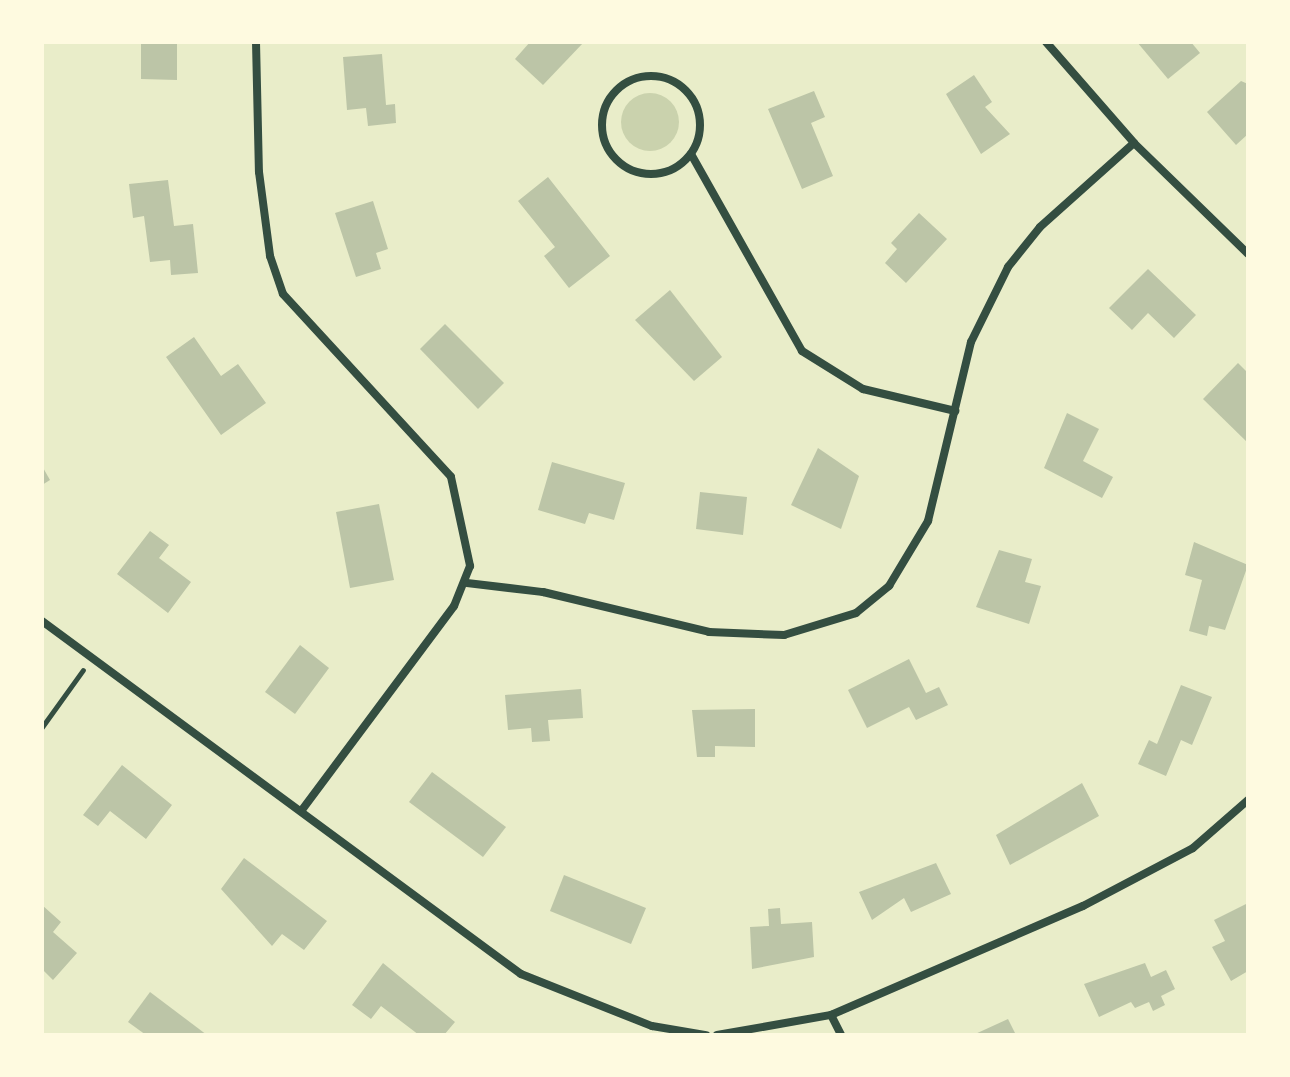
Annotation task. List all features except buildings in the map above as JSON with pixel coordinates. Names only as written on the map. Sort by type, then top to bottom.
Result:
[{"type":"street","points":[[256,42],[259,172],[270,256],[283,294],[451,477],[467,526],[467,583],[302,810]]},
{"type":"street","points":[[1046,42],[1134,143],[1248,254]]},
{"type":"street","points":[[691,154],[664,173],[624,165],[602,131],[609,98],[634,78],[679,84],[698,109],[691,154],[802,351],[863,389],[955,411]]},
{"type":"street","points":[[467,583],[543,592],[709,632],[820,629],[856,613],[889,586],[928,521],[971,342],[1008,267],[1040,227],[1134,143]]},
{"type":"street","points":[[42,621],[521,974],[652,1026],[706,1035]]},
{"type":"street","points":[[717,1035],[831,1015],[1161,868],[1248,800]]},
{"type":"street","points":[[831,1015],[841,1035]]},
{"type":"path","points":[[42,727],[91,659]]},
{"type":"green space","points":[[650,93],[671,101],[679,122],[671,143],[650,151],[629,143],[621,122],[629,101]]}]
